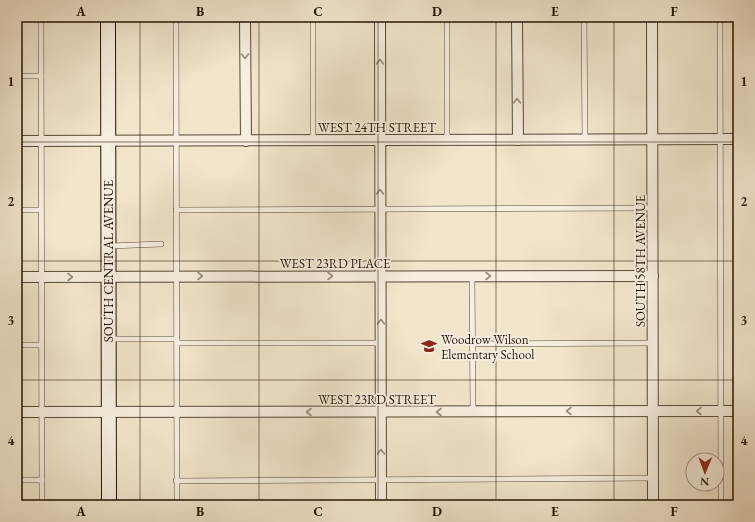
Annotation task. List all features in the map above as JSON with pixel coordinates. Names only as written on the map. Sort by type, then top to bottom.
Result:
[{"type":"street","name":"SOUTH CENTRAL AVENUE","points":[[108,17],[109,505]]},
{"type":"street","points":[[245,17],[246,141]]},
{"type":"street","points":[[380,17],[381,505]]},
{"type":"street","points":[[517,17],[518,140]]},
{"type":"street","name":"SOUTH 58TH AVENUE","points":[[652,17],[653,505]]},
{"type":"street","name":"WEST 24TH STREET","points":[[17,141],[738,139]]},
{"type":"street","name":"WEST 23RD PLACE","points":[[17,277],[653,276]]},
{"type":"street","name":"WEST 23RD STREET","points":[[17,412],[738,411]]},
{"type":"lane","points":[[41,17],[42,505]]},
{"type":"lane","points":[[176,17],[177,505]]},
{"type":"lane","points":[[312,17],[313,140]]},
{"type":"lane","points":[[446,140],[447,17]]},
{"type":"lane","points":[[584,17],[584,140]]},
{"type":"lane","points":[[720,17],[721,505]]},
{"type":"lane","points":[[17,76],[41,76]]},
{"type":"lane","points":[[176,210],[653,208]]},
{"type":"lane","points":[[17,210],[41,210]]},
{"type":"lane","points":[[108,246],[161,244]]},
{"type":"lane","points":[[472,276],[473,412]]},
{"type":"lane","points":[[108,339],[381,343]]},
{"type":"lane","points":[[472,344],[653,343]]},
{"type":"lane","points":[[17,345],[41,345]]},
{"type":"lane","points":[[176,481],[653,478]]},
{"type":"lane","points":[[17,480],[42,480]]},
{"type":"place","name":"Woodrow Wilson Elementary School","points":[[429,346]]}]
